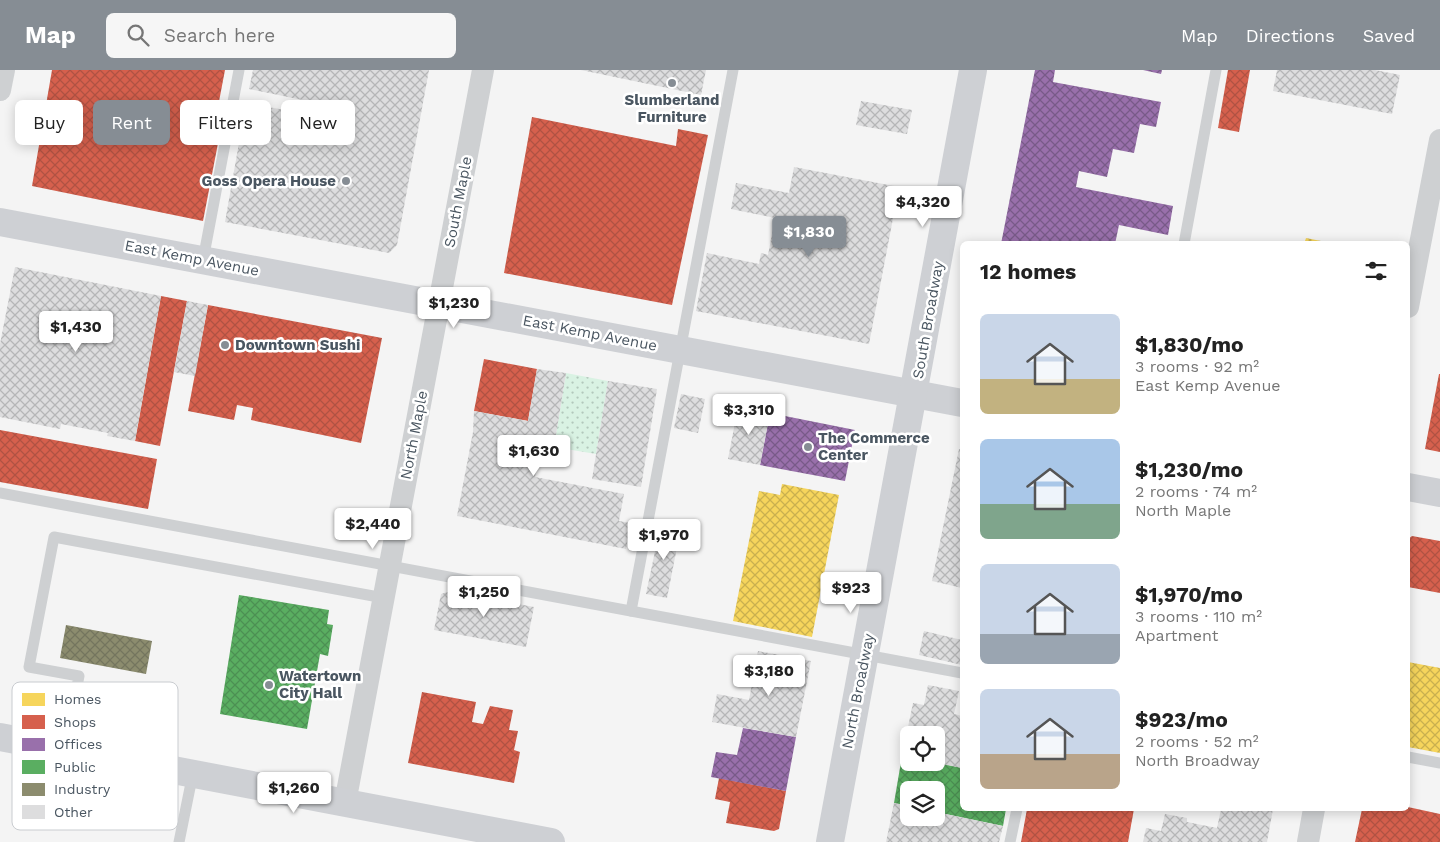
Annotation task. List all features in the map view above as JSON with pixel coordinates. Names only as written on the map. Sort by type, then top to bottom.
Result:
[{"type":"street","points":[[0,90],[4,70]]},
{"type":"street","name":"South Maple","points":[[438,304],[482,70]]},
{"type":"street","name":"South Broadway","points":[[915,393],[974,70]]},
{"type":"street","points":[[1410,296],[1440,140]]},
{"type":"street","name":"East Kemp Avenue","points":[[0,222],[960,403]]},
{"type":"street","name":"North Maple","points":[[345,802],[438,304]]},
{"type":"street","name":"North Broadway","points":[[830,842],[915,393]]},
{"type":"street","points":[[1410,487],[1440,493]]},
{"type":"street","points":[[178,771],[345,802],[484,836],[552,842]]},
{"type":"street","points":[[1308,842],[1314,811]]},
{"type":"lane","points":[[202,260],[239,70]]},
{"type":"lane","points":[[631,611],[733,70]]},
{"type":"lane","points":[[1185,241],[1216,70]]},
{"type":"lane","points":[[0,493],[960,673]]},
{"type":"lane","points":[[78,682],[79,676],[29,667],[54,537],[384,598]]},
{"type":"lane","points":[[1410,757],[1440,763]]},
{"type":"lane","points":[[180,842],[193,774]]},
{"type":"lane","points":[[1010,842],[1017,811]]},
{"type":"green space","points":[[566,373],[608,381],[596,454],[554,447]]},
{"type":"building: Homes","points":[[1306,238],[1321,241],[1305,241]]},
{"type":"building: Homes","points":[[782,484],[839,495],[812,637],[733,621],[759,491],[780,495]]},
{"type":"building: Homes","points":[[1410,662],[1440,668],[1440,753],[1410,747]]},
{"type":"building: Shops","points":[[52,70],[225,70],[219,100],[180,100],[180,145],[218,145],[203,221],[32,186],[39,145],[83,145],[83,100],[47,100]]},
{"type":"building: Shops","points":[[1228,70],[1250,70],[1239,132],[1218,128]]},
{"type":"building: Shops","points":[[532,117],[676,146],[678,129],[708,135],[672,305],[504,273]]},
{"type":"building: Shops","points":[[161,296],[187,301],[160,446],[135,441]]},
{"type":"building: Shops","points":[[208,305],[382,338],[361,443],[251,420],[253,408],[237,405],[234,420],[188,411]]},
{"type":"building: Shops","points":[[484,359],[537,369],[528,421],[474,411]]},
{"type":"building: Shops","points":[[1440,374],[1440,452],[1425,449]]},
{"type":"building: Shops","points":[[0,430],[157,459],[148,509],[0,482]]},
{"type":"building: Shops","points":[[1412,536],[1440,541],[1440,593],[1410,587],[1410,538]]},
{"type":"building: Shops","points":[[422,692],[476,702],[472,722],[483,724],[490,706],[513,710],[509,730],[518,731],[514,750],[520,752],[514,783],[408,763]]},
{"type":"building: Shops","points":[[719,778],[786,791],[779,829],[774,831],[726,823],[730,802],[715,799]]},
{"type":"building: Shops","points":[[1410,807],[1440,814],[1440,842],[1355,842],[1362,811],[1410,811]]},
{"type":"building: Shops","points":[[1027,811],[1134,811],[1128,842],[1021,842]]},
{"type":"building: Offices","points":[[1035,70],[1055,70],[1053,82],[1161,102],[1156,127],[1140,124],[1134,153],[1113,149],[1107,177],[1079,171],[1076,187],[1173,206],[1168,235],[1119,225],[1116,241],[1002,241]]},
{"type":"building: Offices","points":[[1143,70],[1162,70],[1161,74]]},
{"type":"building: Offices","name":"The Commerce Center","points":[[770,413],[855,430],[845,481],[760,465]]},
{"type":"building: Offices","points":[[743,728],[796,737],[786,791],[711,777],[716,752],[737,755]]},
{"type":"building: Public","name":"Watertown City Hall","points":[[239,595],[329,610],[327,624],[333,625],[328,656],[320,654],[307,729],[220,714]]},
{"type":"building: Public","points":[[945,764],[960,768],[960,811],[1006,811],[1003,826],[945,814],[945,781],[900,781],[900,804],[894,803],[900,768],[900,771],[945,771]]},
{"type":"building: Industry","points":[[66,625],[152,641],[146,674],[60,658]]},
{"type":"building: Other","points":[[253,70],[429,70],[397,245],[389,253],[225,222],[239,145],[271,145],[271,108],[281,109],[281,145],[355,145],[355,100],[302,100],[249,89]]},
{"type":"building: Other","name":"Slumberland Furniture","points":[[581,70],[706,70],[701,95]]},
{"type":"building: Other","points":[[1277,70],[1375,70],[1400,75],[1392,114],[1273,91]]},
{"type":"building: Other","points":[[861,101],[912,110],[907,134],[856,125]]},
{"type":"building: Other","points":[[794,167],[899,187],[869,344],[696,311],[707,253],[759,264],[761,253],[768,255],[775,218],[731,209],[736,183],[789,193]]},
{"type":"building: Other","points":[[15,267],[161,296],[135,441],[107,436],[108,433],[61,424],[60,429],[0,417],[0,344]]},
{"type":"building: Other","points":[[187,301],[208,305],[195,376],[174,372]]},
{"type":"building: Other","points":[[537,369],[566,373],[554,447],[530,443],[527,457],[538,459],[535,477],[624,494],[619,521],[631,523],[626,549],[457,516],[473,432],[474,411],[528,421]]},
{"type":"building: Other","points":[[608,381],[657,389],[641,487],[592,479]]},
{"type":"building: Other","points":[[681,394],[705,399],[698,433],[674,428]]},
{"type":"building: Other","points":[[738,407],[770,413],[760,465],[728,459]]},
{"type":"building: Other","points":[[959,449],[960,588],[932,581]]},
{"type":"building: Other","points":[[661,523],[681,527],[667,598],[646,594]]},
{"type":"building: Other","points":[[451,591],[534,607],[526,647],[434,630],[441,594]]},
{"type":"building: Other","points":[[924,631],[960,640],[960,665],[919,655]]},
{"type":"building: Other","points":[[758,651],[811,661],[796,737],[712,722],[717,694],[749,700]]},
{"type":"building: Other","points":[[928,685],[959,691],[954,714],[960,716],[960,768],[945,765],[945,726],[908,726],[913,703],[924,705]]},
{"type":"building: Other","points":[[894,803],[900,804],[900,826],[945,826],[945,814],[1003,826],[999,842],[886,842]]},
{"type":"building: Other","points":[[1221,811],[1273,811],[1267,842],[1143,842],[1146,828],[1161,831],[1165,814],[1187,818],[1187,822],[1217,828]]},
{"type":"place","name":"Slumberland Furniture","points":[[672,83]]},
{"type":"place","name":"Goss Opera House","points":[[346,181]]},
{"type":"place","name":"Downtown Sushi","points":[[225,345]]},
{"type":"place","name":"The Commerce Center","points":[[808,447]]},
{"type":"place","name":"Watertown City Hall","points":[[269,685]]}]
